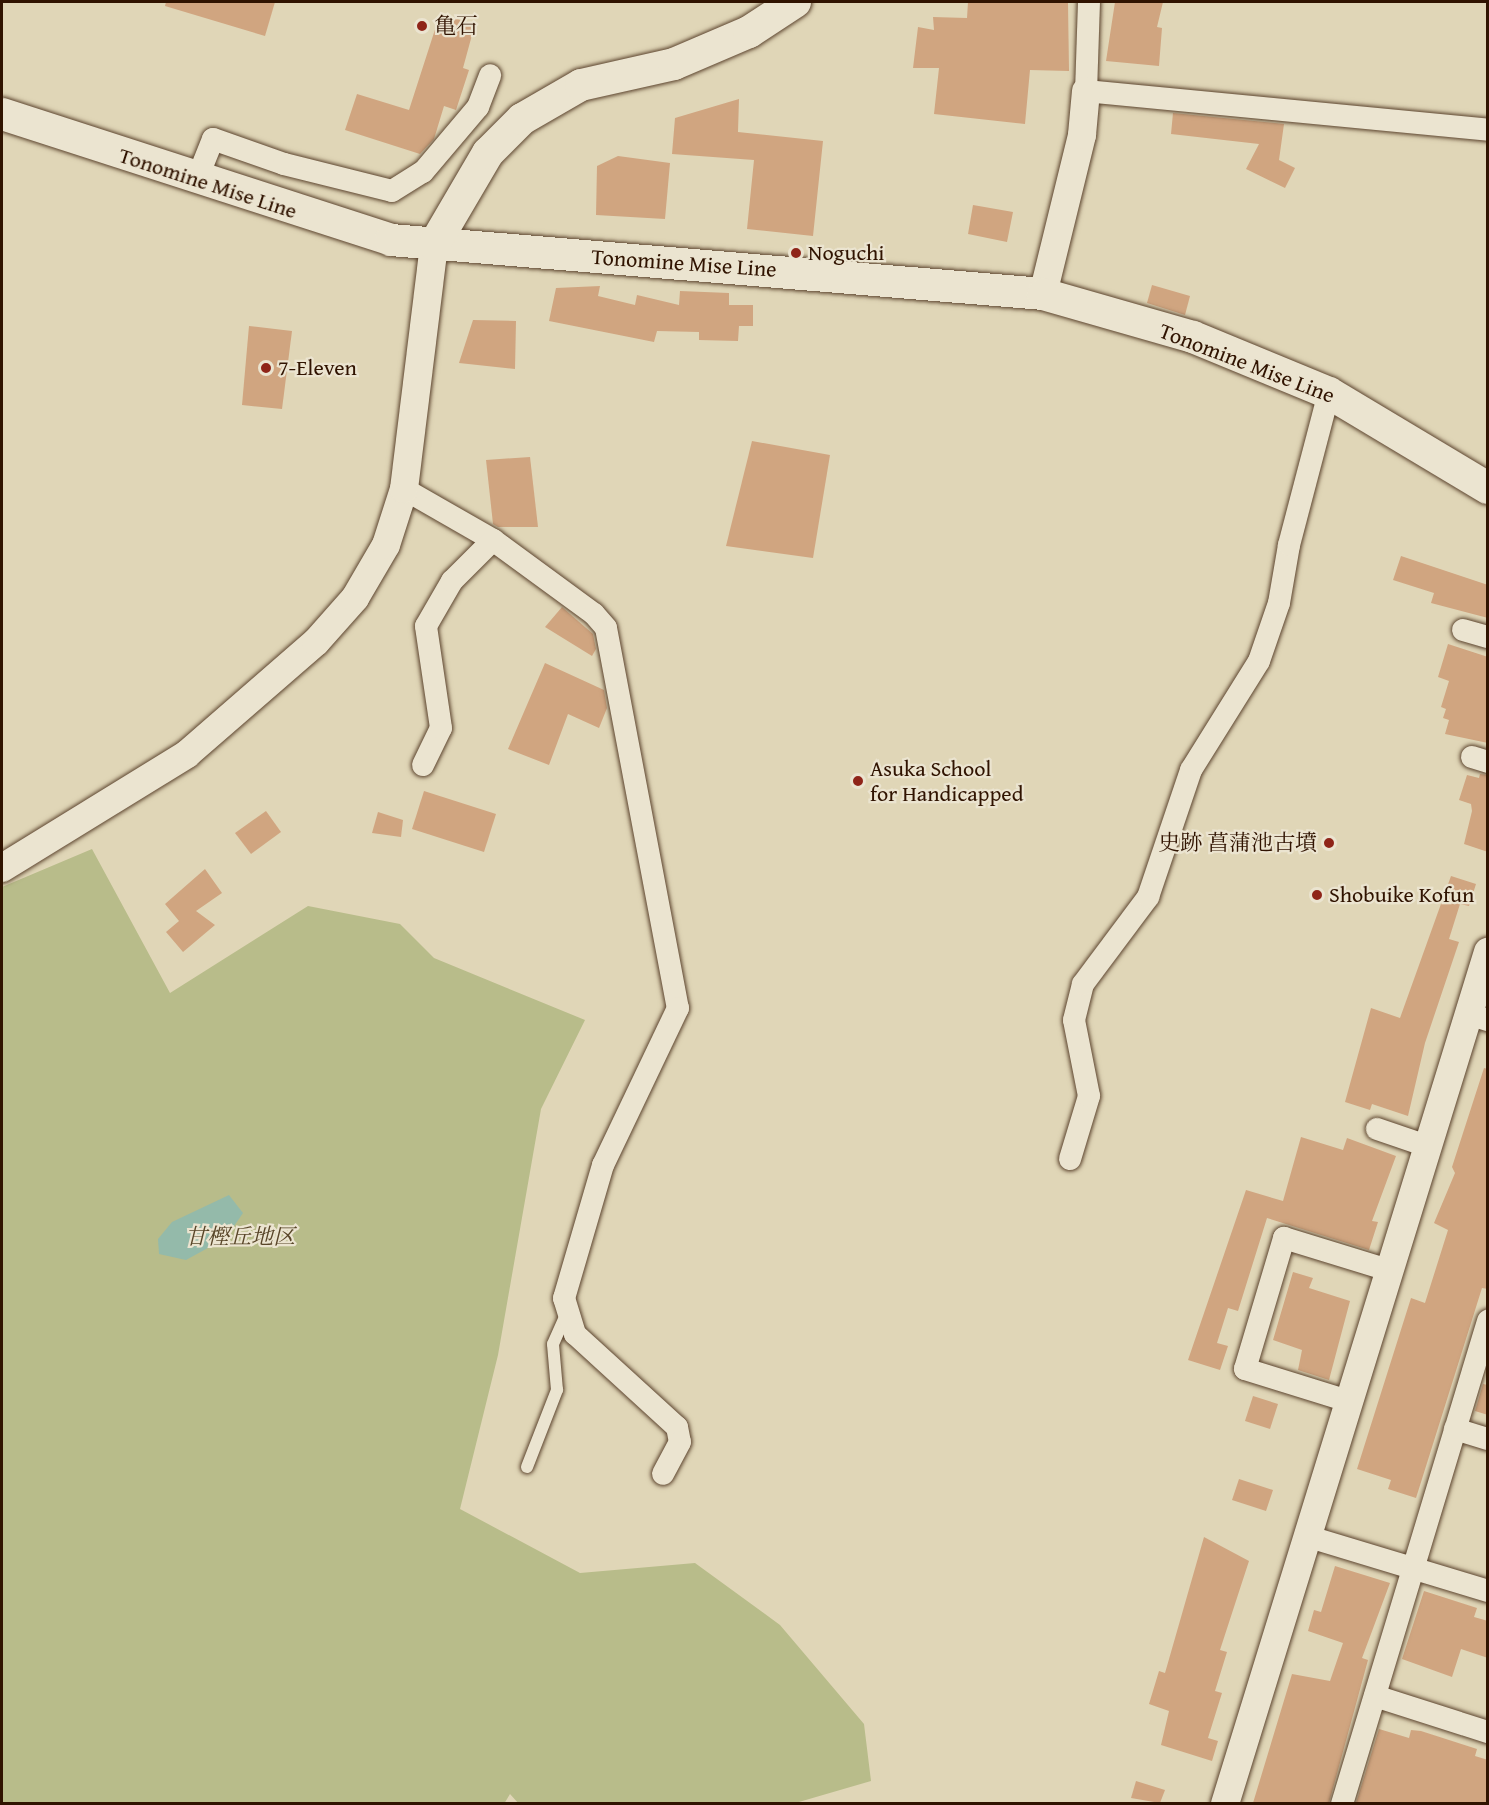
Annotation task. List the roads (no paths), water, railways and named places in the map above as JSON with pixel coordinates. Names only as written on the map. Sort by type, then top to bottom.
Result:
[{"type":"main road","points":[[434,245],[460,194],[488,153],[522,119],[581,85],[674,64],[717,46],[749,32],[795,2]]},
{"type":"main road","name":"Tonomine Mise Line","points":[[2,114],[391,240],[1043,294],[1193,337],[1329,393],[1488,488]]},
{"type":"street","points":[[1043,294],[1082,135],[1089,2]]},
{"type":"street","points":[[197,179],[213,139],[285,164],[392,191],[423,172],[478,107],[490,75]]},
{"type":"street","points":[[1086,91],[1488,130]]},
{"type":"street","points":[[2,868],[178,760],[316,642],[373,571],[404,489],[434,245]]},
{"type":"street","points":[[1070,1160],[1089,1096],[1074,1020],[1083,984],[1148,897],[1191,770],[1259,661],[1279,603],[1289,545],[1329,393]]},
{"type":"street","points":[[404,489],[493,540],[594,614],[606,628],[678,1008],[603,1166],[564,1298],[575,1334],[678,1428],[680,1442],[663,1474]]},
{"type":"street","points":[[423,765],[441,728],[426,626],[452,581],[493,540]]},
{"type":"street","points":[[1463,630],[1488,637]]},
{"type":"street","points":[[1225,1803],[1427,1146],[1478,1017],[1488,952]]},
{"type":"street","points":[[1377,1129],[1427,1146]]},
{"type":"street","points":[[1348,1401],[1245,1369],[1284,1238],[1388,1270]]},
{"type":"street","points":[[1342,1803],[1488,1321]]},
{"type":"street","points":[[1455,1429],[1488,1439]]},
{"type":"street","points":[[1306,1536],[1488,1591]]},
{"type":"street","points":[[1375,1696],[1488,1732]]},
{"type":"lane","points":[[527,1467],[557,1390],[553,1344],[568,1311]]},
{"type":"place","name":"亀石","points":[[422,26]]},
{"type":"place","name":"Noguchi","points":[[796,253]]},
{"type":"place","name":"7-Eleven","points":[[266,368]]},
{"type":"place","name":"Asuka School for Handicapped","points":[[858,781]]},
{"type":"place","name":"史跡 菖蒲池古墳","points":[[1329,843]]},
{"type":"place","name":"Shobuike Kofun","points":[[1317,895]]},
{"type":"park label","name":"甘樫丘地区","points":[[240,1237]]}]
